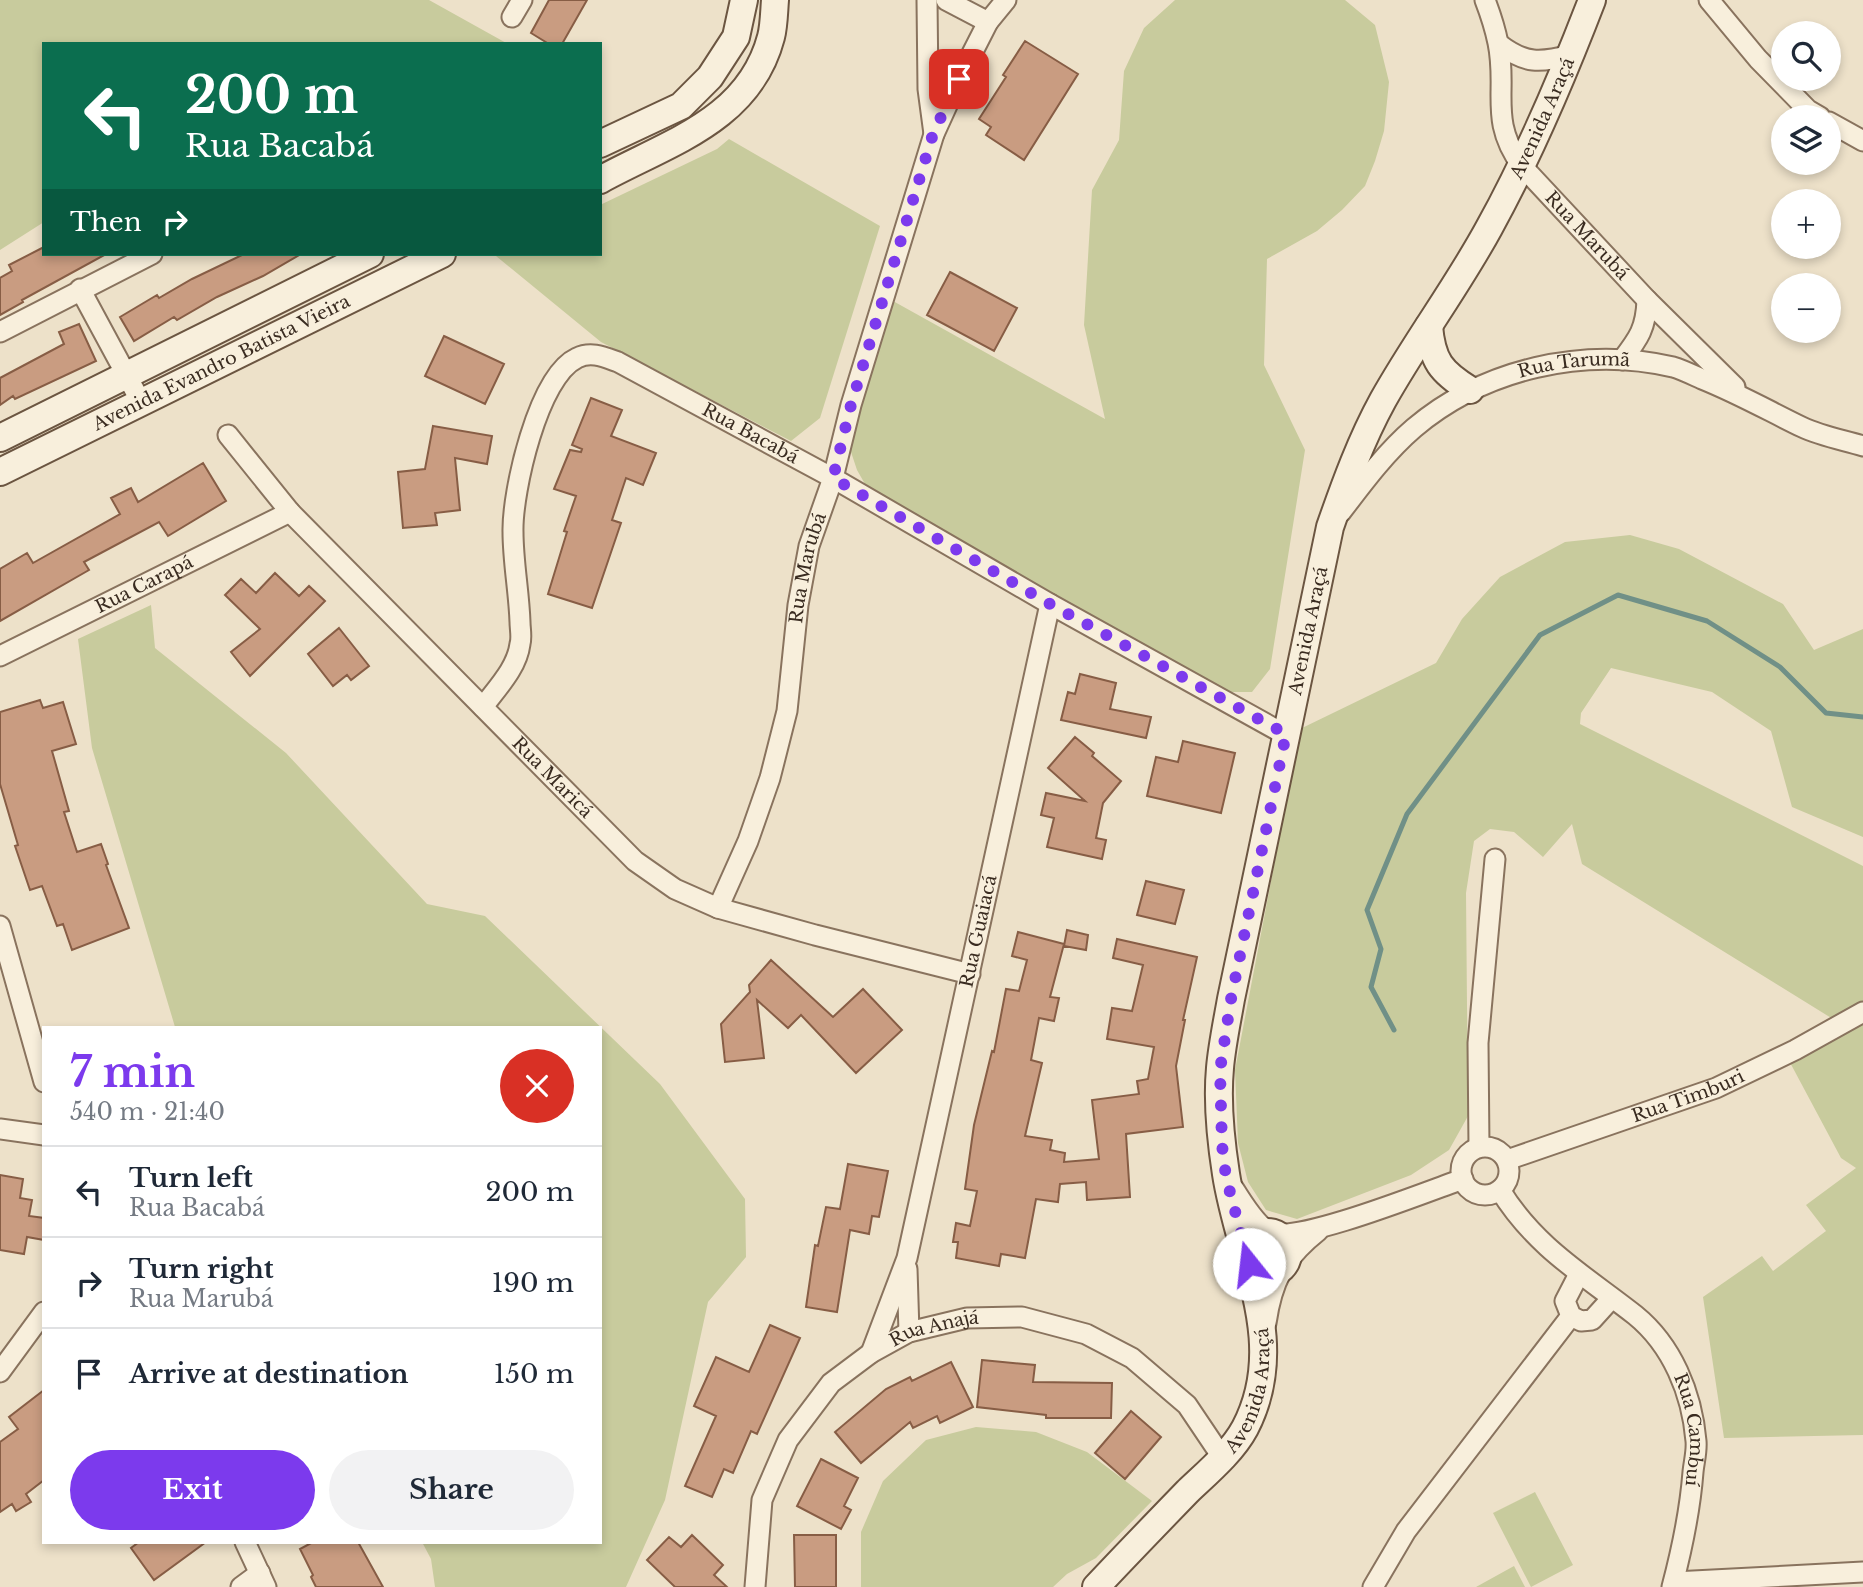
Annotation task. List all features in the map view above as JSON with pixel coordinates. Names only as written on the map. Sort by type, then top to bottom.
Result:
[{"type":"street","points":[[602,143],[681,106],[710,77],[736,37],[744,0]]},
{"type":"street","points":[[602,179],[696,132],[731,105],[757,73],[772,36],[775,0]]},
{"type":"street","points":[[927,0],[928,89],[933,134]]},
{"type":"street","points":[[946,0],[988,22]]},
{"type":"street","name":"Rua Marubá","points":[[718,908],[748,841],[770,778],[787,711],[798,605],[809,546],[833,478],[851,405],[933,134],[988,22],[1006,0]]},
{"type":"street","name":"Rua Marubá","points":[[1485,0],[1499,44],[1501,123],[1511,151],[1647,300],[1743,396]]},
{"type":"street","name":"Avenida Araçá","points":[[1096,1587],[1222,1457],[1244,1429],[1255,1402],[1263,1373],[1263,1339],[1259,1302],[1226,1177],[1222,1145],[1220,1070],[1231,999],[1330,527],[1353,462],[1383,400],[1488,229],[1522,166],[1545,118],[1592,0]]},
{"type":"street","points":[[1709,0],[1758,59],[1803,105]]},
{"type":"street","points":[[1499,44],[1514,55],[1531,61],[1571,55]]},
{"type":"street","points":[[1841,129],[1863,141]]},
{"type":"street","points":[[0,331],[148,256]]},
{"type":"street","name":"Avenida Evandro Batista Vieira","points":[[0,438],[366,256]]},
{"type":"street","name":"Avenida Evandro Batista Vieira","points":[[0,472],[438,256]]},
{"type":"street","points":[[80,289],[141,402]]},
{"type":"street","points":[[1622,360],[1637,342],[1646,322],[1647,300]]},
{"type":"street","points":[[1429,326],[1431,347],[1438,364],[1451,379],[1470,390]]},
{"type":"street","name":"Rua Bacabá","points":[[483,707],[509,674],[520,644],[519,598],[512,531],[522,466],[538,413],[559,374],[577,358],[595,354],[618,362],[833,478],[1050,604],[1286,734]]},
{"type":"street","name":"Rua Tarumã","points":[[1330,527],[1371,472],[1414,428],[1470,390],[1531,369],[1569,360],[1622,360],[1674,368],[1743,396],[1805,428],[1863,446]]},
{"type":"street","name":"Rua Maricá","points":[[228,435],[290,512],[635,861],[675,889],[718,908],[970,974]]},
{"type":"street","name":"Rua Carapá","points":[[0,656],[290,512]]},
{"type":"street","name":"Rua Guaiacá","points":[[871,1353],[907,1258],[1050,604]]},
{"type":"street","points":[[1479,1147],[1478,1043],[1494,859]]},
{"type":"street","points":[[0,926],[42,1075]]},
{"type":"street","name":"Rua Timburi","points":[[1507,1160],[1716,1088],[1796,1050],[1863,1012]]},
{"type":"street","points":[[0,1129],[42,1135]]},
{"type":"street","points":[[1479,1147],[1499,1150],[1507,1160],[1509,1176],[1500,1190],[1486,1195],[1466,1186],[1462,1163],[1466,1156],[1479,1147]]},
{"type":"street","points":[[1226,1177],[1253,1217],[1283,1240],[1288,1253],[1269,1305],[1263,1339]]},
{"type":"street","points":[[1321,1228],[1272,1273],[1258,1272],[1246,1258],[1246,1250],[1252,1238],[1265,1232],[1294,1233],[1321,1228],[1463,1179]]},
{"type":"street","points":[[1500,1190],[1515,1215],[1534,1236],[1579,1274],[1565,1301],[1571,1316],[1581,1321],[1592,1320],[1611,1299]]},
{"type":"street","name":"Rua Guaiacá","points":[[907,1258],[909,1332]]},
{"type":"street","name":"Rua Cambuí","points":[[1579,1274],[1650,1329],[1675,1363],[1688,1397],[1696,1442],[1690,1504],[1673,1584]]},
{"type":"street","points":[[0,1372],[42,1315]]},
{"type":"street","points":[[1373,1587],[1406,1531],[1571,1316]]},
{"type":"street","name":"Rua Anajá","points":[[755,1587],[762,1500],[788,1440],[831,1383],[871,1353],[909,1332],[967,1318],[1022,1317],[1086,1334],[1132,1358],[1187,1405],[1222,1457]]},
{"type":"street","points":[[241,1587],[263,1580],[246,1544]]},
{"type":"street","points":[[1673,1584],[1863,1572]]},
{"type":"green space","points":[[0,0],[429,0],[504,42],[42,42],[42,223],[0,250]]},
{"type":"green space","points":[[1175,0],[1345,0],[1375,25],[1389,82],[1384,131],[1365,186],[1317,231],[1267,259],[1264,365],[1305,450],[1270,669],[1252,692],[1227,692],[869,491],[857,470],[849,446],[893,301],[1105,419],[1084,325],[1092,190],[1119,140],[1124,71],[1144,28]]},
{"type":"green space","points":[[729,139],[880,226],[820,418],[791,441],[601,342],[496,256],[602,256],[602,204],[717,149]]},
{"type":"green space","points":[[1630,535],[1679,549],[1783,604],[1814,650],[1863,629],[1863,837],[1792,807],[1771,731],[1712,692],[1611,668],[1581,713],[1580,724],[1863,866],[1863,1435],[1724,1438],[1703,1297],[1762,1256],[1773,1271],[1826,1231],[1806,1205],[1856,1168],[1841,1158],[1786,1055],[1841,1024],[1582,864],[1572,824],[1543,857],[1514,832],[1490,829],[1474,841],[1466,893],[1468,1116],[1449,1150],[1411,1175],[1297,1219],[1266,1210],[1248,1182],[1238,1143],[1235,1070],[1300,729],[1436,663],[1462,619],[1500,577],[1565,542]]},
{"type":"green space","points":[[151,605],[155,648],[286,753],[427,904],[485,916],[600,1026],[175,1026],[92,748],[78,639]]},
{"type":"green space","points":[[602,1028],[660,1084],[745,1199],[746,1257],[708,1302],[665,1500],[626,1587],[435,1587],[431,1559],[423,1544],[602,1544]]},
{"type":"green space","points":[[976,1427],[1036,1432],[1087,1452],[1152,1501],[1096,1558],[1067,1574],[1053,1587],[861,1587],[861,1532],[883,1481],[926,1440]]},
{"type":"green space","points":[[1535,1492],[1573,1565],[1531,1587],[1493,1513]]},
{"type":"green space","points":[[1514,1566],[1525,1587],[1476,1587]]},
{"type":"building","points":[[549,0],[587,0],[563,42],[546,42],[531,33]]},
{"type":"building","points":[[1025,41],[1078,74],[1024,160],[986,135],[991,127],[979,119]]},
{"type":"building","points":[[42,248],[42,256],[102,256],[0,315],[0,278],[12,271],[9,265]]},
{"type":"building","points":[[240,256],[298,256],[177,320],[174,317],[134,341],[120,317],[157,295],[159,298]]},
{"type":"building","points":[[950,272],[1017,308],[994,351],[927,315]]},
{"type":"building","points":[[79,324],[96,361],[15,399],[13,396],[0,405],[0,378],[64,344],[59,332]]},
{"type":"building","points":[[444,336],[504,364],[485,404],[425,376]]},
{"type":"building","points":[[591,398],[622,410],[611,436],[656,453],[643,485],[626,478],[612,520],[621,523],[592,608],[548,594],[576,496],[554,489],[570,450],[581,452],[582,449],[572,445]]},
{"type":"building","points":[[433,426],[492,436],[487,464],[455,458],[460,510],[435,513],[437,525],[403,528],[398,472],[425,469]]},
{"type":"building","points":[[203,463],[226,501],[168,536],[159,522],[84,562],[89,570],[0,621],[0,569],[27,553],[33,563],[120,514],[111,498],[131,488],[138,502]]},
{"type":"building","points":[[275,573],[299,596],[309,586],[325,601],[250,676],[231,652],[260,629],[225,595],[241,579],[256,593]]},
{"type":"building","points":[[339,628],[369,666],[351,680],[347,675],[333,686],[308,654]]},
{"type":"building","points":[[1080,674],[1116,683],[1110,709],[1151,717],[1146,738],[1061,720],[1068,692],[1075,694]]},
{"type":"building","points":[[40,700],[43,708],[63,702],[76,744],[52,751],[69,811],[64,812],[77,852],[101,844],[129,928],[72,950],[63,924],[57,926],[42,886],[30,890],[15,846],[18,845],[0,784],[0,712]]},
{"type":"building","points":[[1075,737],[1121,781],[1103,803],[1096,838],[1106,840],[1102,859],[1047,847],[1054,818],[1041,815],[1046,793],[1085,801],[1048,768]]},
{"type":"building","points":[[1183,741],[1235,753],[1221,813],[1147,796],[1156,757],[1178,762]]},
{"type":"building","points":[[1146,881],[1184,890],[1175,924],[1137,915]]},
{"type":"building","points":[[1067,930],[1088,935],[1086,950],[1064,946]]},
{"type":"building","points":[[1018,932],[1064,944],[1050,997],[1059,998],[1054,1021],[1039,1018],[1031,1060],[1042,1063],[1025,1136],[1052,1140],[1050,1150],[1065,1153],[1064,1162],[1099,1159],[1092,1100],[1139,1094],[1137,1081],[1148,1079],[1154,1047],[1107,1039],[1112,1008],[1132,1011],[1143,965],[1113,958],[1117,939],[1197,957],[1176,1066],[1183,1127],[1126,1134],[1130,1197],[1087,1200],[1086,1182],[1060,1184],[1058,1202],[1036,1199],[1025,1258],[1001,1254],[999,1266],[956,1258],[958,1242],[953,1242],[956,1223],[970,1226],[977,1191],[965,1189],[974,1125],[992,1051],[994,1052],[1006,989],[1019,991],[1027,960],[1012,956]]},
{"type":"building","points":[[771,960],[833,1017],[863,989],[902,1030],[856,1073],[801,1015],[788,1028],[757,1000],[764,1058],[725,1062],[721,1024],[750,992],[749,985]]},
{"type":"building","points":[[848,1164],[888,1171],[879,1217],[872,1216],[869,1234],[850,1230],[837,1312],[806,1307],[815,1245],[818,1246],[826,1207],[840,1209]]},
{"type":"building","points":[[0,1175],[23,1179],[20,1198],[32,1200],[29,1216],[42,1218],[42,1240],[27,1237],[24,1254],[0,1250]]},
{"type":"building","points":[[770,1325],[800,1338],[757,1434],[751,1431],[733,1473],[724,1469],[712,1497],[685,1486],[716,1416],[694,1406],[716,1357],[749,1372]]},
{"type":"building","points":[[982,1360],[1035,1365],[1033,1382],[1112,1383],[1111,1418],[1046,1418],[1046,1415],[977,1407]]},
{"type":"building","points":[[951,1362],[973,1407],[940,1423],[937,1416],[913,1428],[910,1422],[861,1463],[835,1432],[886,1389],[910,1377],[912,1381]]},
{"type":"building","points":[[42,1392],[42,1482],[26,1494],[31,1502],[16,1511],[12,1504],[0,1512],[0,1442],[18,1429],[9,1417]]},
{"type":"building","points":[[1131,1411],[1161,1437],[1125,1479],[1095,1453]]},
{"type":"building","points":[[821,1459],[858,1478],[844,1506],[851,1510],[841,1529],[797,1506]]},
{"type":"building","points":[[692,1535],[723,1565],[714,1575],[727,1587],[675,1587],[647,1560],[669,1537],[681,1547]]},
{"type":"building","points":[[794,1535],[836,1535],[836,1587],[795,1587]]},
{"type":"building","points":[[136,1544],[203,1544],[154,1580],[131,1548]]},
{"type":"building","points":[[309,1544],[359,1544],[383,1587],[316,1587],[300,1549]]},
{"type":"waterway","points":[[1394,1030],[1371,987],[1381,949],[1367,910],[1407,814],[1540,635],[1618,595],[1707,621],[1780,667],[1826,713],[1863,717]]},
{"type":"route","points":[[959,79],[933,134],[851,405],[833,478],[1050,604],[1286,734],[1231,999],[1220,1070],[1222,1145],[1226,1177],[1249,1264]]}]
